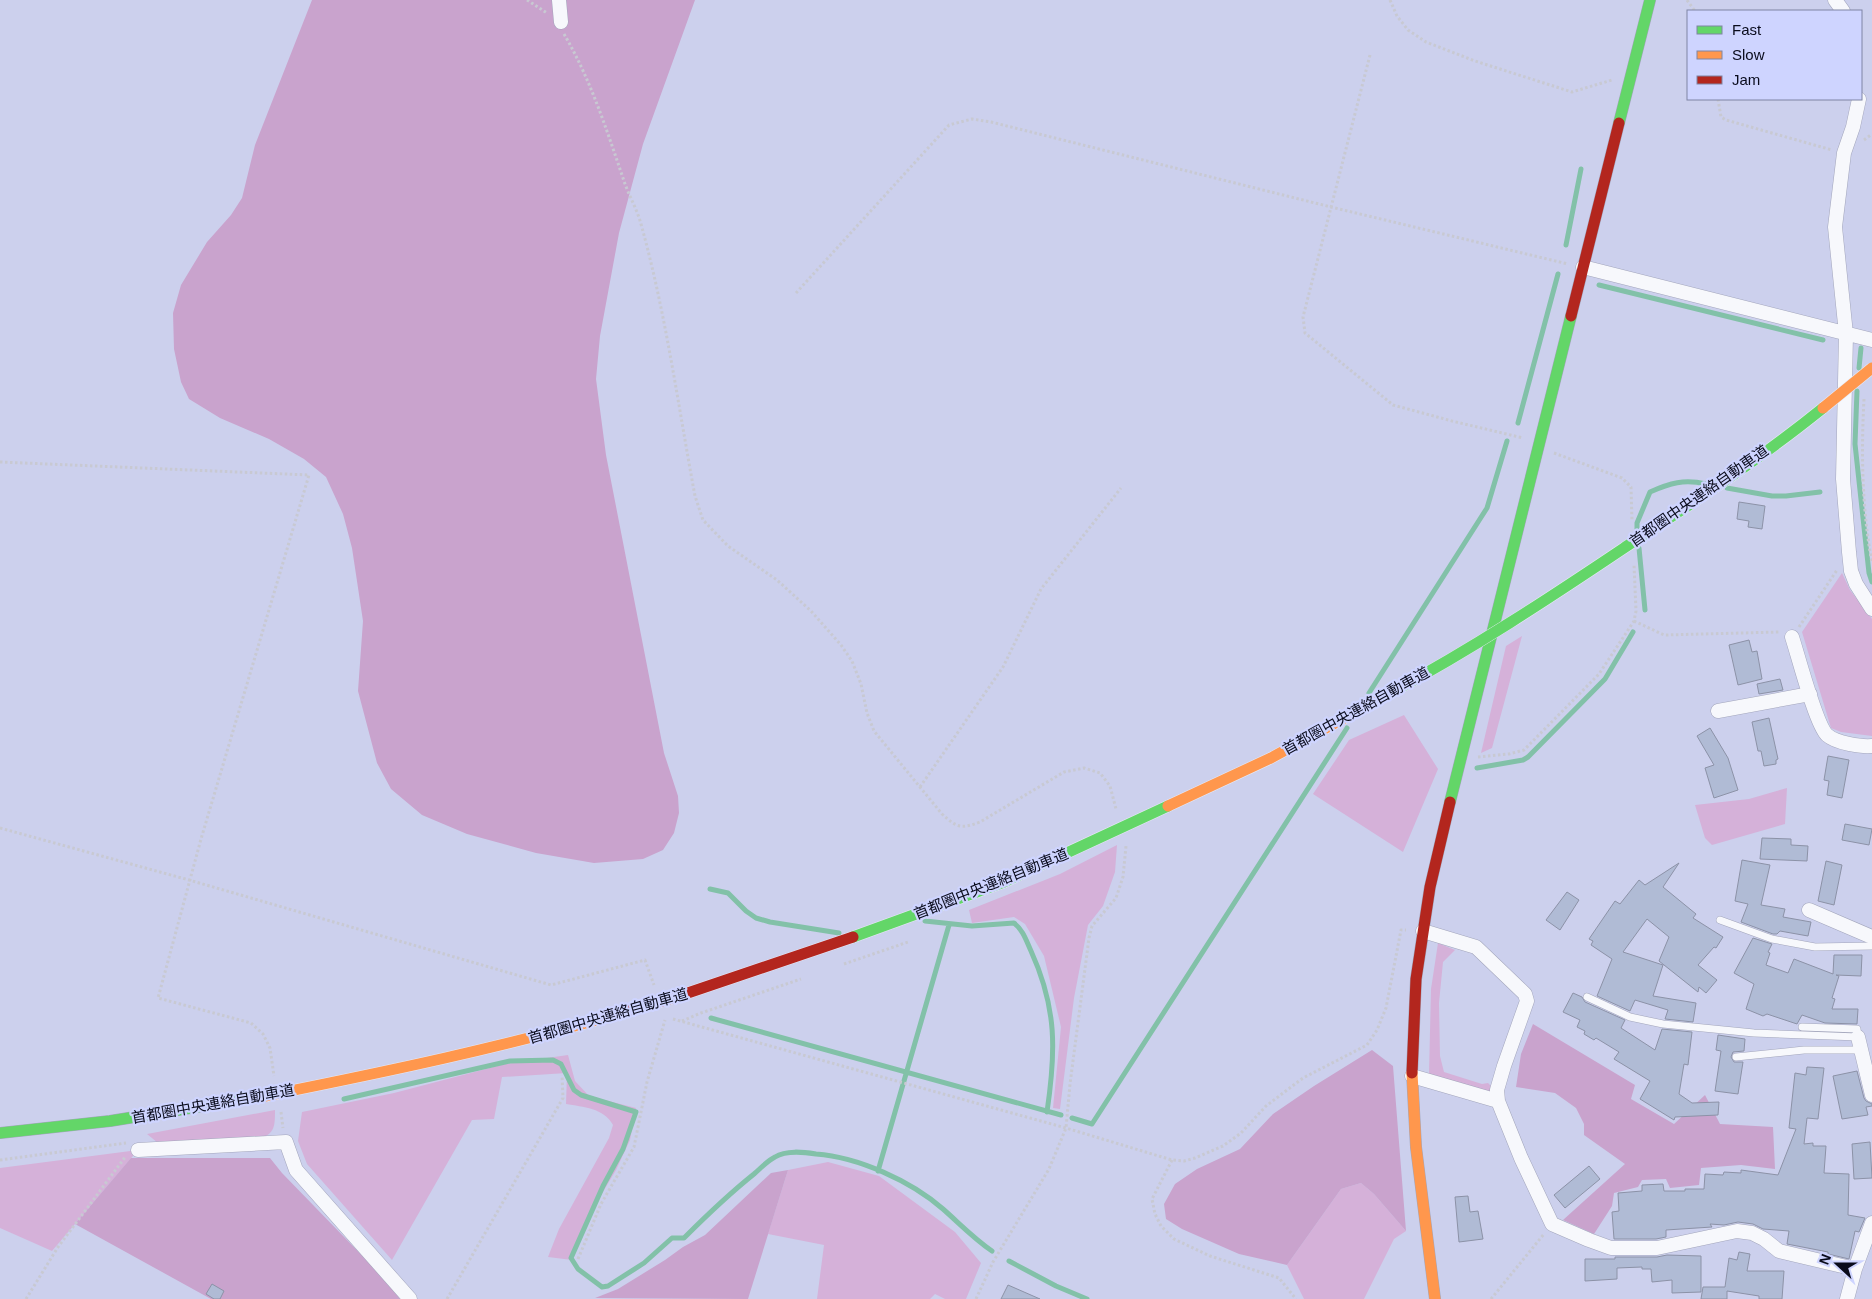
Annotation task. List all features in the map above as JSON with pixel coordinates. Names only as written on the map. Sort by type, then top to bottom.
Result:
[{"type":"main road","points":[[1435,1299],[1416,1147],[1412,1076],[1416,979],[1430,887],[1538,445],[1650,0]]},
{"type":"main road","name":"首都圏中央連絡自動車道","points":[[0,1133],[110,1121],[265,1096],[416,1065],[536,1037],[676,997],[829,946],[1012,878],[1270,758],[1407,684],[1534,608],[1688,506],[1803,424],[1872,368]]},
{"type":"street","points":[[558,0],[560,22]]},
{"type":"street","points":[[1834,0],[1842,10]]},
{"type":"street","points":[[1859,100],[1853,127],[1844,153],[1835,227],[1846,334],[1844,479],[1848,552],[1851,571],[1856,584],[1872,609]]},
{"type":"street","points":[[1583,267],[1872,340]]},
{"type":"street","points":[[1792,637],[1821,725],[1828,735],[1850,744],[1872,746]]},
{"type":"street","points":[[1718,711],[1810,694]]},
{"type":"street","points":[[1809,910],[1872,937]]},
{"type":"street","points":[[1423,932],[1476,947],[1525,994],[1527,1001],[1497,1090],[1498,1101],[1521,1158],[1552,1224],[1612,1248],[1657,1248],[1737,1231],[1764,1239],[1780,1251],[1855,1269]]},
{"type":"street","points":[[1859,1043],[1872,1094]]},
{"type":"street","points":[[1412,1076],[1498,1101]]},
{"type":"street","points":[[134,1147],[286,1142],[296,1170],[410,1299]]},
{"type":"street","points":[[1847,1299],[1855,1269],[1872,1223]]},
{"type":"lane","points":[[1720,920],[1772,939],[1815,947],[1872,946]]},
{"type":"lane","points":[[1587,997],[1630,1017],[1663,1024],[1859,1043]]},
{"type":"lane","points":[[1802,1027],[1857,1029],[1859,1043]]},
{"type":"lane","points":[[1736,1057],[1804,1050],[1844,1049],[1859,1043]]},
{"type":"path","points":[[527,0],[560,22],[561,30],[578,58],[640,222],[669,344],[695,496],[703,520],[728,546],[784,586],[811,611],[841,645],[852,661],[861,684],[867,713],[874,731],[954,825],[965,827],[980,822],[1064,772],[1084,768],[1100,773],[1110,786],[1118,815]]},
{"type":"path","points":[[1390,0],[1397,16],[1408,30],[1426,42],[1475,61],[1563,90],[1572,92],[1632,73]]},
{"type":"path","points":[[1370,55],[1303,317],[1305,333],[1393,404],[1538,445],[1622,478],[1631,487],[1632,523]]},
{"type":"path","points":[[1718,100],[1721,117],[1726,120],[1844,153]]},
{"type":"path","points":[[796,293],[949,125],[972,119],[991,122],[1331,207],[1583,267]]},
{"type":"path","points":[[1865,390],[1861,448],[1863,487],[1872,563]]},
{"type":"path","points":[[0,462],[309,475],[189,880],[158,998],[251,1023],[263,1034],[270,1048],[274,1076]]},
{"type":"path","points":[[920,787],[1003,667],[1041,589],[1121,488]]},
{"type":"path","points":[[1634,621],[1664,635],[1784,632],[1789,633],[1792,637],[1848,552]]},
{"type":"path","points":[[1460,760],[1509,754],[1524,750],[1599,674],[1634,621],[1636,611],[1634,559]]},
{"type":"path","points":[[0,828],[189,880]]},
{"type":"path","points":[[976,1299],[993,1262],[1049,1169],[1066,1128],[1089,938],[1092,926],[1116,898],[1123,877],[1126,844]]},
{"type":"path","points":[[1066,1128],[1172,1160],[1184,1161],[1195,1158],[1223,1146],[1241,1133],[1266,1106],[1304,1078],[1367,1045],[1377,1030],[1386,1008],[1400,930],[1423,932]]},
{"type":"path","points":[[842,964],[908,942]]},
{"type":"path","points":[[682,1021],[701,1012],[804,977]]},
{"type":"path","points":[[578,1259],[601,1204],[634,1147],[647,1082],[666,1016]]},
{"type":"path","points":[[447,1299],[562,1098],[562,1075]]},
{"type":"path","points":[[279,1104],[286,1142]]},
{"type":"path","points":[[0,1160],[134,1147]]},
{"type":"path","points":[[26,1299],[58,1247],[134,1147]]},
{"type":"path","points":[[1172,1160],[1152,1199],[1154,1214],[1161,1226],[1174,1239],[1203,1253],[1279,1278],[1296,1299]]},
{"type":"path","points":[[1491,1299],[1552,1224]]},
{"type":"shaded area","points":[[312,0],[695,0],[643,144],[619,233],[600,336],[596,379],[606,455],[664,753],[678,796],[679,813],[674,833],[663,850],[643,859],[594,863],[536,853],[467,834],[422,815],[391,789],[377,763],[358,691],[363,621],[352,548],[343,514],[326,477],[304,459],[269,439],[220,418],[189,399],[181,382],[174,349],[173,313],[181,285],[207,242],[231,215],[242,198],[255,145]]},
{"type":"shaded area","points":[[1842,573],[1850,590],[1872,619],[1872,736],[1841,732],[1831,728],[1802,632]]},
{"type":"shaded area","points":[[1522,636],[1492,748],[1481,753],[1506,646]]},
{"type":"shaded area","points":[[1404,715],[1438,769],[1403,852],[1313,794],[1349,740]]},
{"type":"shaded area","points":[[1787,788],[1785,824],[1712,845],[1705,838],[1695,805],[1749,799]]},
{"type":"shaded area","points":[[1117,845],[1115,872],[1103,906],[1088,925],[1074,998],[1060,1109],[1053,1108],[1061,1027],[1044,956],[1025,924],[1014,917],[972,923],[969,910],[1060,874]]},
{"type":"shaded area","points":[[1438,943],[1455,950],[1443,962],[1439,1003],[1440,1056],[1444,1072],[1482,1084],[1488,1083],[1493,1088],[1486,1094],[1429,1074],[1431,989]]},
{"type":"shaded area","points":[[1533,1024],[1635,1085],[1631,1099],[1674,1124],[1705,1095],[1720,1124],[1773,1127],[1775,1169],[1741,1165],[1701,1168],[1699,1185],[1670,1188],[1666,1179],[1642,1180],[1638,1187],[1614,1193],[1612,1206],[1594,1234],[1563,1220],[1625,1164],[1584,1135],[1584,1124],[1576,1108],[1555,1093],[1516,1087],[1521,1054]]},
{"type":"shaded area","points":[[1372,1050],[1393,1066],[1406,1231],[1374,1194],[1361,1183],[1341,1189],[1287,1265],[1239,1254],[1182,1229],[1166,1219],[1164,1204],[1175,1184],[1197,1169],[1240,1149],[1273,1114]]},
{"type":"shaded area","points":[[568,1055],[575,1081],[589,1096],[636,1108],[630,1140],[616,1170],[591,1212],[572,1260],[548,1257],[559,1229],[609,1138],[613,1125],[609,1119],[599,1112],[586,1107],[566,1104],[567,1073],[502,1077],[494,1119],[472,1120],[392,1260],[307,1164],[298,1141],[302,1112],[394,1093],[505,1064]]},
{"type":"shaded area","points":[[275,1110],[273,1129],[268,1135],[259,1139],[158,1143],[147,1134]]},
{"type":"shaded area","points":[[138,1150],[52,1251],[0,1228],[0,1168]]},
{"type":"shaded area","points":[[131,1158],[270,1158],[282,1173],[380,1274],[400,1299],[211,1299],[75,1224]]},
{"type":"shaded area","points":[[828,1162],[879,1176],[955,1232],[981,1263],[966,1299],[945,1299],[935,1294],[930,1299],[817,1299],[824,1245],[768,1234],[788,1170]]},
{"type":"shaded area","points":[[788,1170],[748,1299],[595,1298],[618,1289],[705,1235],[771,1173]]},
{"type":"shaded area","points":[[1361,1183],[1374,1194],[1406,1231],[1394,1239],[1364,1299],[1304,1299],[1287,1265],[1341,1189]]},
{"type":"building","points":[[1739,502],[1765,506],[1762,529],[1748,527],[1749,521],[1737,519]]},
{"type":"building","points":[[1749,640],[1752,652],[1757,651],[1762,679],[1738,685],[1729,645]]},
{"type":"building","points":[[1780,679],[1783,690],[1759,694],[1757,684]]},
{"type":"building","points":[[1769,718],[1778,759],[1776,764],[1764,766],[1761,751],[1758,751],[1752,722]]},
{"type":"building","points":[[1710,728],[1728,758],[1738,790],[1714,798],[1705,768],[1714,765],[1697,736]]},
{"type":"building","points":[[1828,756],[1849,760],[1842,798],[1827,795],[1829,781],[1824,780]]},
{"type":"building","points":[[1845,824],[1872,829],[1869,845],[1842,840]]},
{"type":"building","points":[[1762,838],[1791,839],[1791,845],[1808,846],[1807,861],[1760,859]]},
{"type":"building","points":[[1742,860],[1770,865],[1761,905],[1785,909],[1783,917],[1811,922],[1808,936],[1780,931],[1777,934],[1773,934],[1741,922],[1748,904],[1735,901]]},
{"type":"building","points":[[1826,861],[1842,865],[1834,905],[1818,901]]},
{"type":"building","points":[[1679,863],[1663,887],[1696,914],[1693,918],[1723,937],[1716,948],[1714,947],[1698,965],[1717,980],[1706,993],[1699,987],[1698,992],[1659,961],[1669,937],[1647,919],[1623,952],[1663,965],[1653,996],[1696,1003],[1693,1022],[1665,1019],[1668,1010],[1635,1000],[1630,1011],[1597,996],[1612,959],[1591,945],[1593,941],[1589,939],[1615,901],[1620,904],[1639,880],[1645,885]]},
{"type":"building","points":[[1567,892],[1579,900],[1560,930],[1546,920]]},
{"type":"building","points":[[1753,938],[1772,944],[1768,952],[1770,953],[1766,965],[1788,973],[1794,959],[1833,974],[1834,955],[1862,955],[1861,976],[1836,975],[1839,976],[1832,998],[1835,999],[1832,1009],[1858,1009],[1857,1024],[1825,1023],[1802,1015],[1797,1024],[1767,1014],[1763,1016],[1746,1009],[1754,984],[1734,973]]},
{"type":"building","points":[[1573,993],[1582,997],[1585,1002],[1625,1020],[1621,1028],[1655,1050],[1662,1029],[1692,1032],[1688,1065],[1684,1064],[1679,1094],[1692,1103],[1719,1102],[1718,1115],[1675,1117],[1674,1120],[1640,1099],[1650,1081],[1614,1059],[1619,1052],[1596,1038],[1594,1040],[1584,1034],[1585,1031],[1577,1027],[1580,1020],[1563,1012]]},
{"type":"building","points":[[1718,1035],[1745,1039],[1744,1051],[1733,1052],[1731,1057],[1734,1062],[1743,1062],[1738,1094],[1715,1091],[1721,1051],[1716,1050]]},
{"type":"building","points":[[1807,1067],[1824,1068],[1818,1119],[1807,1118],[1804,1144],[1813,1143],[1813,1146],[1826,1146],[1824,1173],[1849,1174],[1848,1215],[1865,1218],[1859,1232],[1855,1231],[1849,1259],[1828,1254],[1828,1252],[1787,1244],[1789,1231],[1763,1229],[1753,1224],[1738,1222],[1724,1225],[1710,1224],[1712,1227],[1666,1230],[1666,1237],[1656,1239],[1614,1239],[1612,1212],[1619,1211],[1618,1193],[1642,1191],[1642,1185],[1663,1184],[1664,1191],[1704,1189],[1705,1174],[1741,1173],[1741,1170],[1778,1175],[1796,1129],[1789,1128],[1795,1073],[1806,1075]]},
{"type":"building","points":[[1857,1071],[1864,1098],[1872,1106],[1866,1107],[1868,1115],[1842,1119],[1833,1076]]},
{"type":"building","points":[[1870,1142],[1872,1178],[1854,1179],[1852,1144]]},
{"type":"building","points":[[1589,1166],[1600,1179],[1565,1208],[1554,1195]]},
{"type":"building","points":[[1468,1196],[1470,1212],[1478,1211],[1483,1239],[1459,1242],[1455,1197]]},
{"type":"building","points":[[1739,1252],[1750,1254],[1747,1271],[1784,1271],[1782,1299],[1759,1299],[1759,1296],[1727,1291],[1727,1299],[1701,1299],[1703,1287],[1725,1287],[1729,1258],[1737,1260]]},
{"type":"building","points":[[1667,1255],[1701,1256],[1701,1292],[1672,1293],[1672,1280],[1652,1282],[1651,1269],[1642,1269],[1642,1267],[1617,1268],[1617,1279],[1585,1281],[1585,1259],[1657,1257]]},
{"type":"building","points":[[212,1284],[224,1291],[220,1299],[214,1299],[206,1294]]},
{"type":"building","points":[[1008,1285],[1040,1299],[1001,1299]]},
{"type":"waterway","points":[[1566,245],[1581,169]]},
{"type":"waterway","points":[[1518,423],[1558,274]]},
{"type":"waterway","points":[[1599,285],[1823,340]]},
{"type":"waterway","points":[[1859,368],[1861,348]]},
{"type":"waterway","points":[[1857,391],[1855,444],[1869,573],[1872,582]]},
{"type":"waterway","points":[[1369,693],[1487,508],[1507,441]]},
{"type":"waterway","points":[[1637,530],[1637,523],[1650,492],[1677,483],[1706,484]]},
{"type":"waterway","points":[[1727,488],[1772,496],[1820,492]]},
{"type":"waterway","points":[[1639,548],[1645,610]]},
{"type":"waterway","points":[[1477,768],[1523,760],[1528,757],[1605,679],[1633,632]]},
{"type":"waterway","points":[[1072,1118],[1092,1124],[1347,728]]},
{"type":"waterway","points":[[710,889],[728,893],[756,918],[839,933]]},
{"type":"waterway","points":[[925,921],[972,926],[1014,923],[1022,932],[1040,972],[1050,1011],[1053,1049],[1047,1112]]},
{"type":"waterway","points":[[878,1171],[949,925]]},
{"type":"waterway","points":[[711,1018],[1061,1115]]},
{"type":"waterway","points":[[344,1099],[510,1061],[553,1060],[561,1064],[574,1090],[581,1095],[636,1112],[623,1149],[603,1186],[571,1258],[578,1269],[602,1287],[608,1286],[644,1263],[672,1238],[684,1238],[718,1205],[767,1163],[779,1155],[789,1152],[811,1153],[849,1160],[866,1165],[900,1180],[943,1209],[972,1236],[992,1251]]},
{"type":"waterway","points":[[1009,1261],[1056,1286],[1087,1299]]},
{"type":"traffic: fast","points":[[1619,123],[1650,0]]},
{"type":"traffic: fast","points":[[1450,802],[1571,316]]},
{"type":"traffic: fast","points":[[1392,692],[1481,641],[1567,586],[1725,481],[1823,408]]},
{"type":"traffic: fast","points":[[853,937],[1004,882],[1168,806]]},
{"type":"traffic: fast","points":[[0,1133],[110,1121],[265,1096]]},
{"type":"traffic: slow","points":[[1823,408],[1872,368]]},
{"type":"traffic: slow","points":[[1168,806],[1271,758],[1392,692]]},
{"type":"traffic: slow","points":[[265,1096],[444,1058],[533,1037],[621,1013]]},
{"type":"traffic: slow","points":[[1412,1073],[1416,1147],[1435,1299]]},
{"type":"traffic: jam","points":[[1571,316],[1619,123]]},
{"type":"traffic: jam","points":[[1412,1073],[1416,979],[1430,887],[1450,802]]},
{"type":"traffic: jam","points":[[621,1013],[676,997],[853,937]]}]
